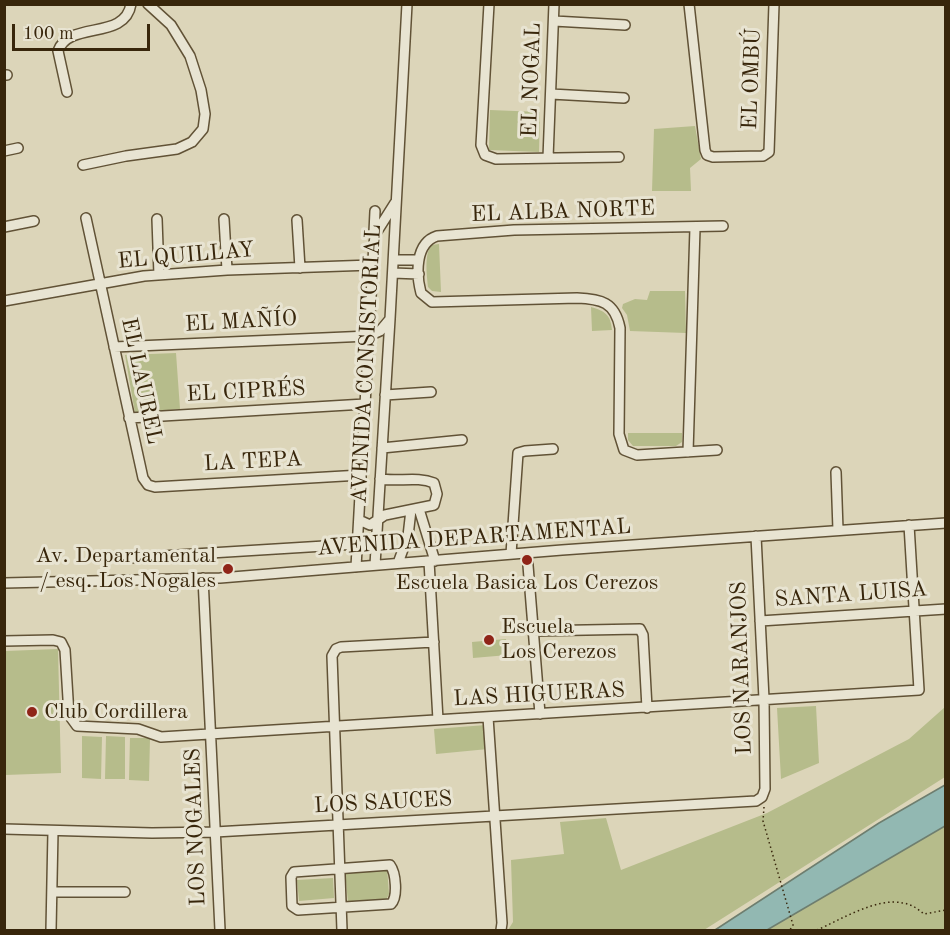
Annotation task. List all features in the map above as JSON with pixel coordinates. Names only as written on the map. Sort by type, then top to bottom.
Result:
[{"type":"street","name":"AVENIDA CONSISTORIAL","points":[[375,565],[407,4]]},
{"type":"street","points":[[489,4],[482,145],[485,155],[496,159],[620,157]]},
{"type":"street","name":"EL NOGAL","points":[[548,158],[554,4]]},
{"type":"street","name":"EL OMBÚ","points":[[689,4],[705,150],[707,155],[713,157],[737,157],[763,156],[770,148],[774,4]]},
{"type":"street","points":[[67,92],[58,51],[60,45],[74,36],[110,27],[119,22],[130,7],[149,6],[171,25],[190,56],[201,90],[205,114],[203,129],[192,142],[177,149],[83,165]]},
{"type":"street","points":[[554,21],[625,25]]},
{"type":"street","points":[[551,94],[624,98]]},
{"type":"street","points":[[4,151],[18,148]]},
{"type":"street","name":"AVENIDA CONSISTORIAL","points":[[374,237],[396,201]]},
{"type":"street","name":"AVENIDA CONSISTORIAL","points":[[356,567],[375,211]]},
{"type":"street","name":"EL LAUREL","points":[[86,218],[129,418],[143,478],[148,485]]},
{"type":"street","points":[[157,219],[159,275]]},
{"type":"street","points":[[224,219],[227,270]]},
{"type":"street","points":[[297,220],[300,267]]},
{"type":"street","points":[[4,227],[34,221]]},
{"type":"street","points":[[380,225],[391,228],[395,237]]},
{"type":"street","name":"EL ALBA NORTE","points":[[418,274],[423,244],[437,236],[514,230],[723,226]]},
{"type":"street","points":[[688,452],[695,228]]},
{"type":"street","points":[[394,260],[419,260]]},
{"type":"street","name":"EL QUILLAY","points":[[4,301],[100,283],[159,275],[227,270],[372,265]]},
{"type":"street","points":[[393,273],[418,274],[421,293],[432,302],[577,298],[607,303],[618,318],[620,328],[619,434],[624,450],[637,455],[717,450]]},
{"type":"street","points":[[369,336],[380,332],[390,319]]},
{"type":"street","name":"EL MAÑÍO","points":[[114,347],[369,336]]},
{"type":"street","points":[[386,395],[431,392]]},
{"type":"street","name":"EL CIPRÉS","points":[[129,418],[365,404]]},
{"type":"street","points":[[382,448],[462,440]]},
{"type":"street","points":[[511,555],[518,453],[553,449]]},
{"type":"street","points":[[836,472],[837,530]]},
{"type":"street","name":"LA TEPA","points":[[148,485],[154,487],[361,475]]},
{"type":"street","points":[[359,520],[370,525],[385,515],[434,505],[437,494],[435,483],[423,479],[394,481],[380,479]]},
{"type":"street","points":[[415,509],[432,561],[438,720]]},
{"type":"street","points":[[398,563],[415,509]]},
{"type":"street","name":"AVENIDA DEPARTAMENTAL","points":[[4,583],[203,578],[945,523]]},
{"type":"street","points":[[909,525],[914,610]]},
{"type":"street","name":"LOS NARANJOS","points":[[756,536],[764,699],[765,789],[762,797]]},
{"type":"street","name":"AVENIDA DEPARTAMENTAL","points":[[129,558],[357,544]]},
{"type":"street","points":[[526,553],[540,714]]},
{"type":"street","name":"LOS NOGALES","points":[[203,578],[220,930]]},
{"type":"street","name":"SANTA LUISA","points":[[760,621],[945,609]]},
{"type":"street","name":"LAS HIGUERAS","points":[[4,642],[53,640],[61,642],[65,650],[69,716],[77,726],[138,729],[161,737],[919,690],[914,610]]},
{"type":"street","points":[[533,631],[638,629],[641,631],[647,708]]},
{"type":"street","points":[[342,930],[332,656],[336,649],[341,647],[434,642]]},
{"type":"street","points":[[488,717],[501,930]]},
{"type":"street","name":"LOS SAUCES","points":[[4,830],[215,832],[752,801],[762,797]]},
{"type":"street","points":[[51,930],[53,831]]},
{"type":"street","points":[[390,865],[394,870],[395,898],[391,904],[298,910],[293,908],[291,904],[292,873],[339,868],[390,865]]},
{"type":"street","points":[[52,892],[125,892]]},
{"type":"path","points":[[762,797],[763,820],[793,925],[790,930]]},
{"type":"path","points":[[817,930],[886,902],[903,902],[924,914],[945,910]]},
{"type":"green space","points":[[490,110],[540,112],[539,152],[489,150]]},
{"type":"green space","points":[[695,126],[701,159],[690,168],[691,191],[652,191],[654,129]]},
{"type":"green space","points":[[439,244],[441,292],[432,291],[428,287],[427,271],[429,249],[431,245]]},
{"type":"green space","points":[[650,291],[685,291],[686,333],[630,331],[627,315],[622,308],[623,304],[635,299],[647,300]]},
{"type":"green space","points":[[591,307],[606,314],[612,330],[592,331]]},
{"type":"green space","points":[[176,353],[180,409],[135,413],[125,355]]},
{"type":"green space","points":[[628,433],[682,433],[682,442],[676,446],[633,446],[628,440]]},
{"type":"green space","points":[[506,639],[508,655],[473,658],[472,642]]},
{"type":"green space","name":"Club Cordillera","points":[[58,649],[61,773],[5,775],[5,651]]},
{"type":"green space","points":[[816,706],[819,763],[781,779],[777,708]]},
{"type":"green space","points":[[945,707],[945,777],[704,930],[508,930],[513,922],[511,860],[564,854],[560,822],[606,818],[621,870],[767,813],[909,739]]},
{"type":"green space","points":[[486,725],[488,749],[436,754],[434,729]]},
{"type":"green space","points":[[82,736],[102,737],[101,779],[82,778]]},
{"type":"green space","points":[[106,736],[125,737],[125,779],[105,779]]},
{"type":"green space","points":[[130,738],[150,738],[149,781],[129,780]]},
{"type":"green space","points":[[945,826],[945,930],[767,930]]},
{"type":"green space","points":[[387,867],[389,894],[386,900],[348,903],[345,870]]},
{"type":"green space","points":[[333,878],[334,898],[299,901],[297,880]]},
{"type":"water","points":[[945,785],[945,826],[767,930],[715,930],[879,823]]},
{"type":"place","name":"Escuela Basica Los Cerezos","points":[[527,560]]},
{"type":"place","name":"Av. Departamental / esq. Los Nogales","points":[[228,569]]},
{"type":"place","name":"Escuela Los Cerezos","points":[[489,640]]},
{"type":"place","name":"Club Cordillera","points":[[32,712]]}]
